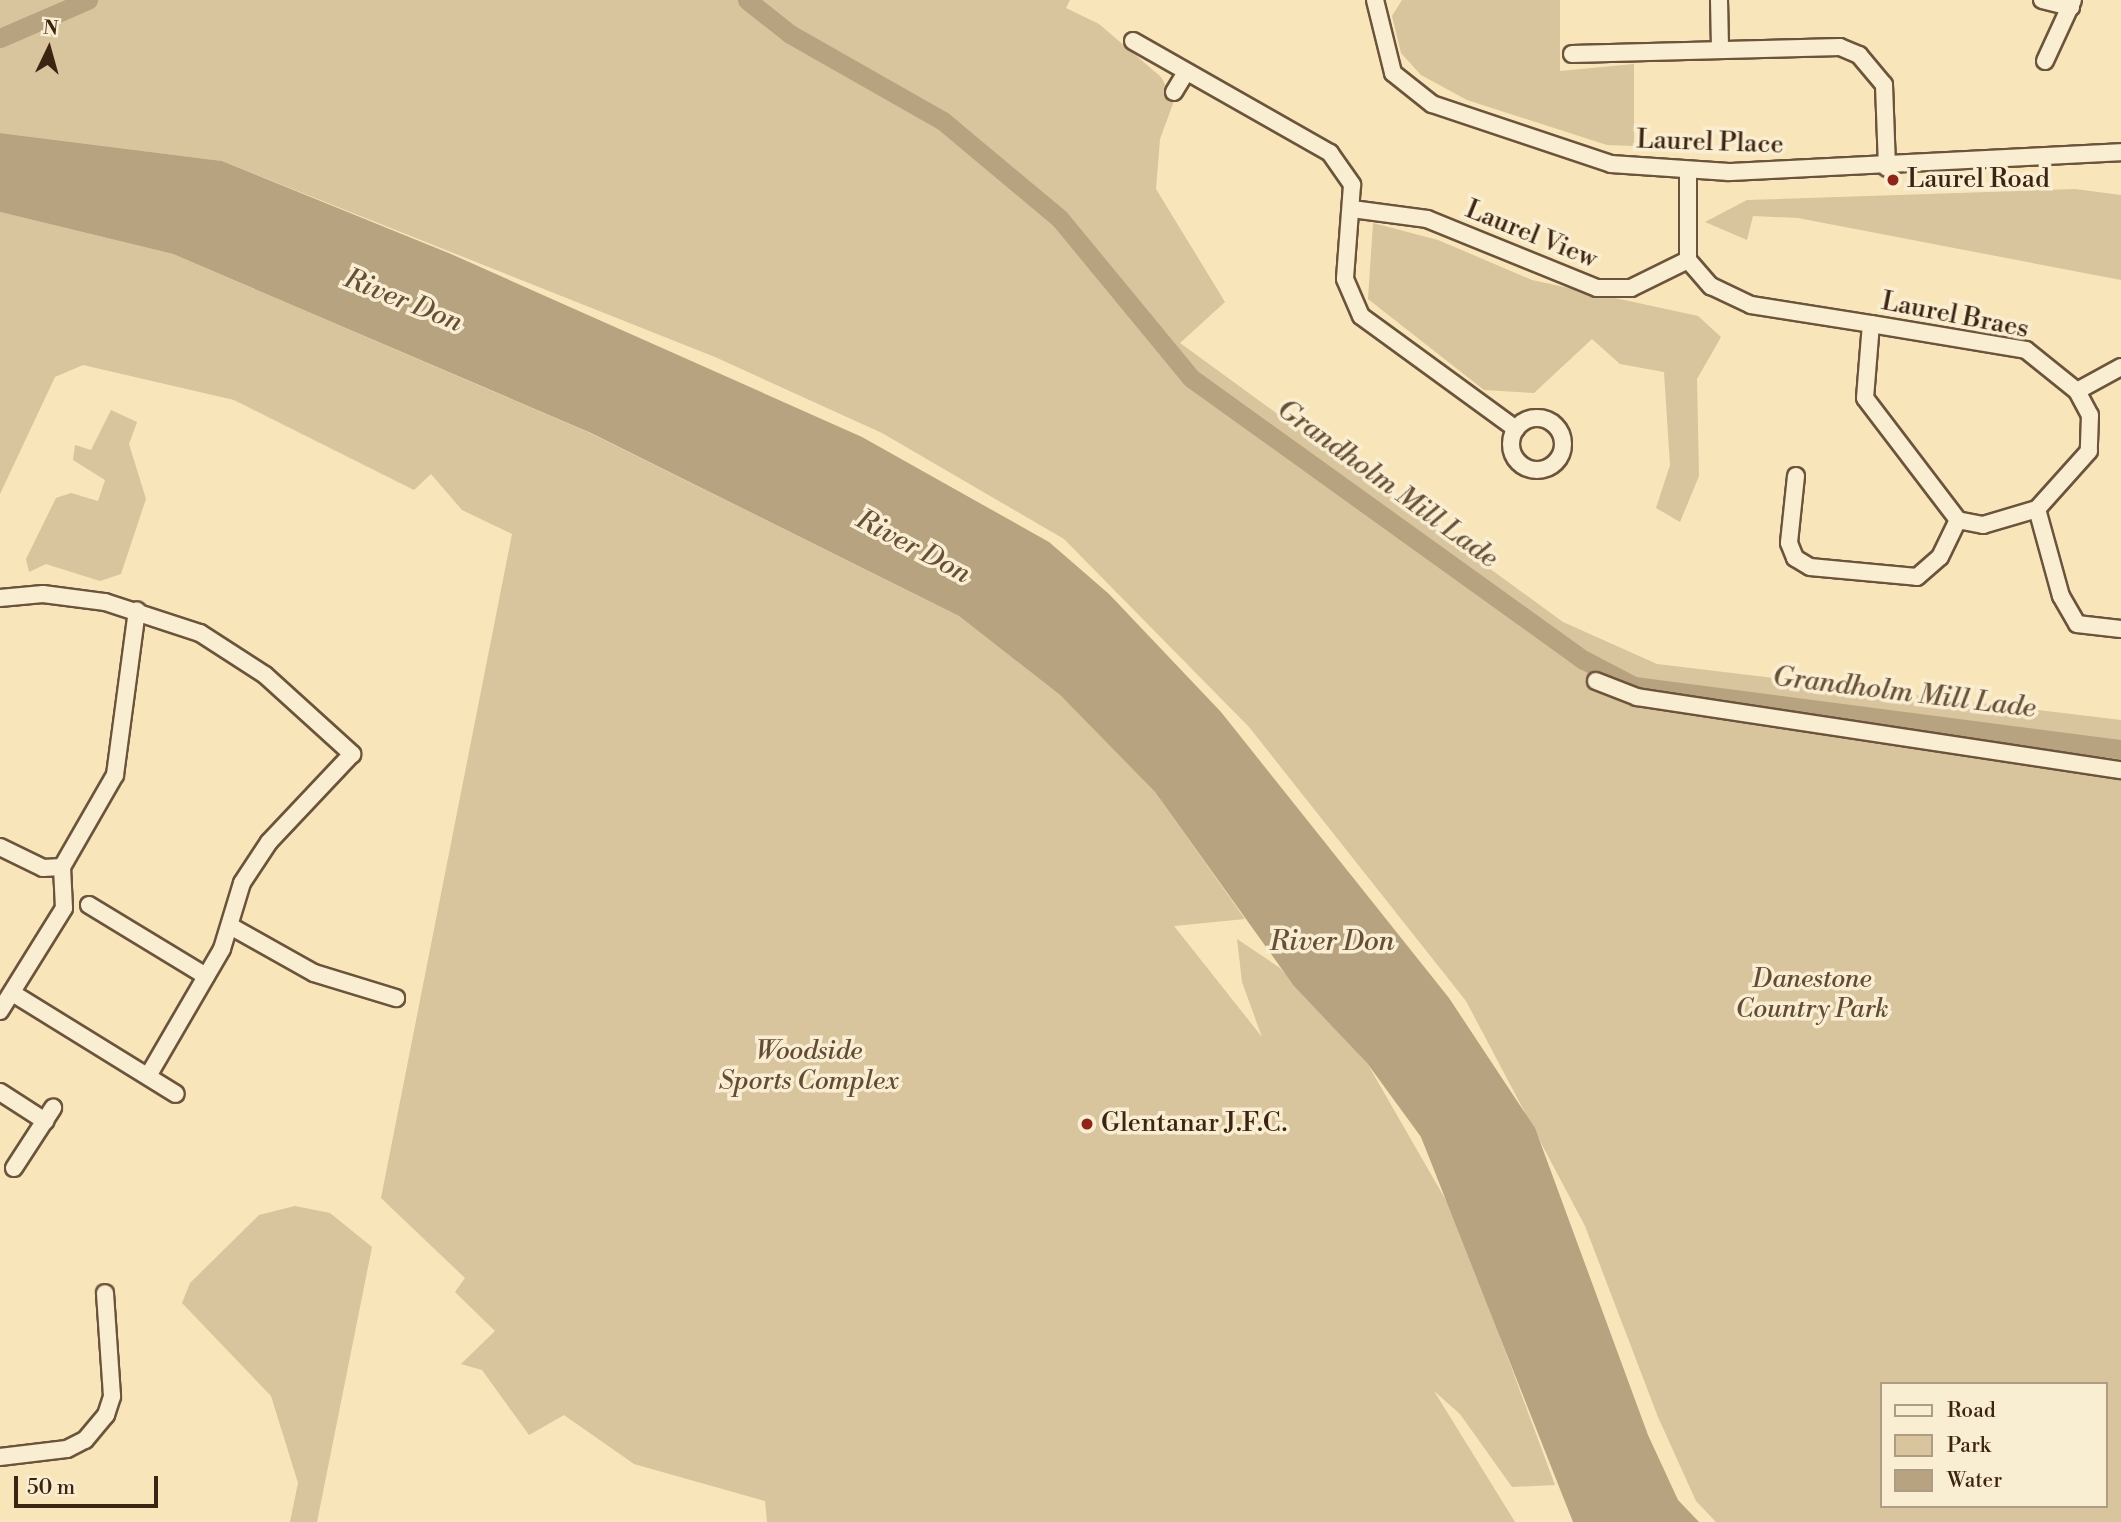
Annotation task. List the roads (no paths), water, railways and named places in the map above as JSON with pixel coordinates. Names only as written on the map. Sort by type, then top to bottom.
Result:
[{"type":"street","name":"Laurel Place","points":[[1375,0],[1393,73],[1432,104],[1611,164],[1688,173],[1887,167],[2121,152]]},
{"type":"street","points":[[1719,0],[1720,48]]},
{"type":"street","points":[[2042,0],[2072,4],[2045,61]]},
{"type":"street","points":[[1133,41],[1330,153],[1352,185],[1345,279],[1361,317],[1516,429]]},
{"type":"street","points":[[1572,54],[1720,48],[1840,47],[1859,55],[1884,85],[1887,167]]},
{"type":"street","points":[[1174,92],[1186,72]]},
{"type":"street","points":[[1688,173],[1688,260]]},
{"type":"street","name":"Laurel View","points":[[1352,209],[1427,219],[1597,288],[1631,288],[1688,260]]},
{"type":"street","name":"Laurel Braes","points":[[1688,260],[1711,286],[1751,305],[2025,350],[2077,391],[2090,415],[2089,452],[2037,509]]},
{"type":"street","points":[[1871,324],[1865,398],[1958,520],[1983,525],[2037,509],[2060,597],[2077,624],[2121,629]]},
{"type":"street","points":[[2077,391],[2121,367]]},
{"type":"street","points":[[1796,477],[1789,543],[1795,558],[1811,567],[1917,577],[1940,557],[1958,520]]},
{"type":"street","points":[[0,598],[43,593],[137,610],[200,633],[265,676],[352,754],[269,842],[242,883],[232,927],[148,1076]]},
{"type":"street","points":[[0,1011],[64,908],[62,867],[115,775],[137,610]]},
{"type":"street","points":[[1596,681],[1637,697],[2121,770]]},
{"type":"street","points":[[0,847],[43,868],[62,867]]},
{"type":"street","points":[[89,905],[206,976]]},
{"type":"street","points":[[232,927],[314,973],[396,998]]},
{"type":"street","points":[[13,994],[176,1094]]},
{"type":"street","points":[[0,1093],[49,1114],[14,1168]]},
{"type":"street","points":[[0,1457],[67,1450],[85,1440],[106,1415],[112,1396],[105,1293]]},
{"type":"water","name":"River Don","points":[[0,133],[222,161],[451,254],[862,437],[1049,542],[1109,594],[1221,712],[1449,998],[1535,1128],[1648,1435],[1678,1500],[1699,1522],[1573,1522],[1421,1137],[1367,1063],[1294,986],[1155,792],[1060,695],[959,616],[591,433],[173,254],[0,212]]},
{"type":"waterway","name":"Grandholm Mill Lade","points":[[0,38],[88,0]]},
{"type":"waterway","name":"Grandholm Mill Lade","points":[[747,0],[790,34],[943,121],[1060,219],[1191,378],[1584,660],[1634,686],[2121,749]]},
{"type":"place","name":"Laurel Road","points":[[1893,180]]},
{"type":"place","name":"Glentanar J.F.C.","points":[[1087,1124]]},
{"type":"park label","name":"Danestone Country Park","points":[[1812,995]]},
{"type":"park label","name":"Woodside Sports Complex","points":[[809,1067]]}]
